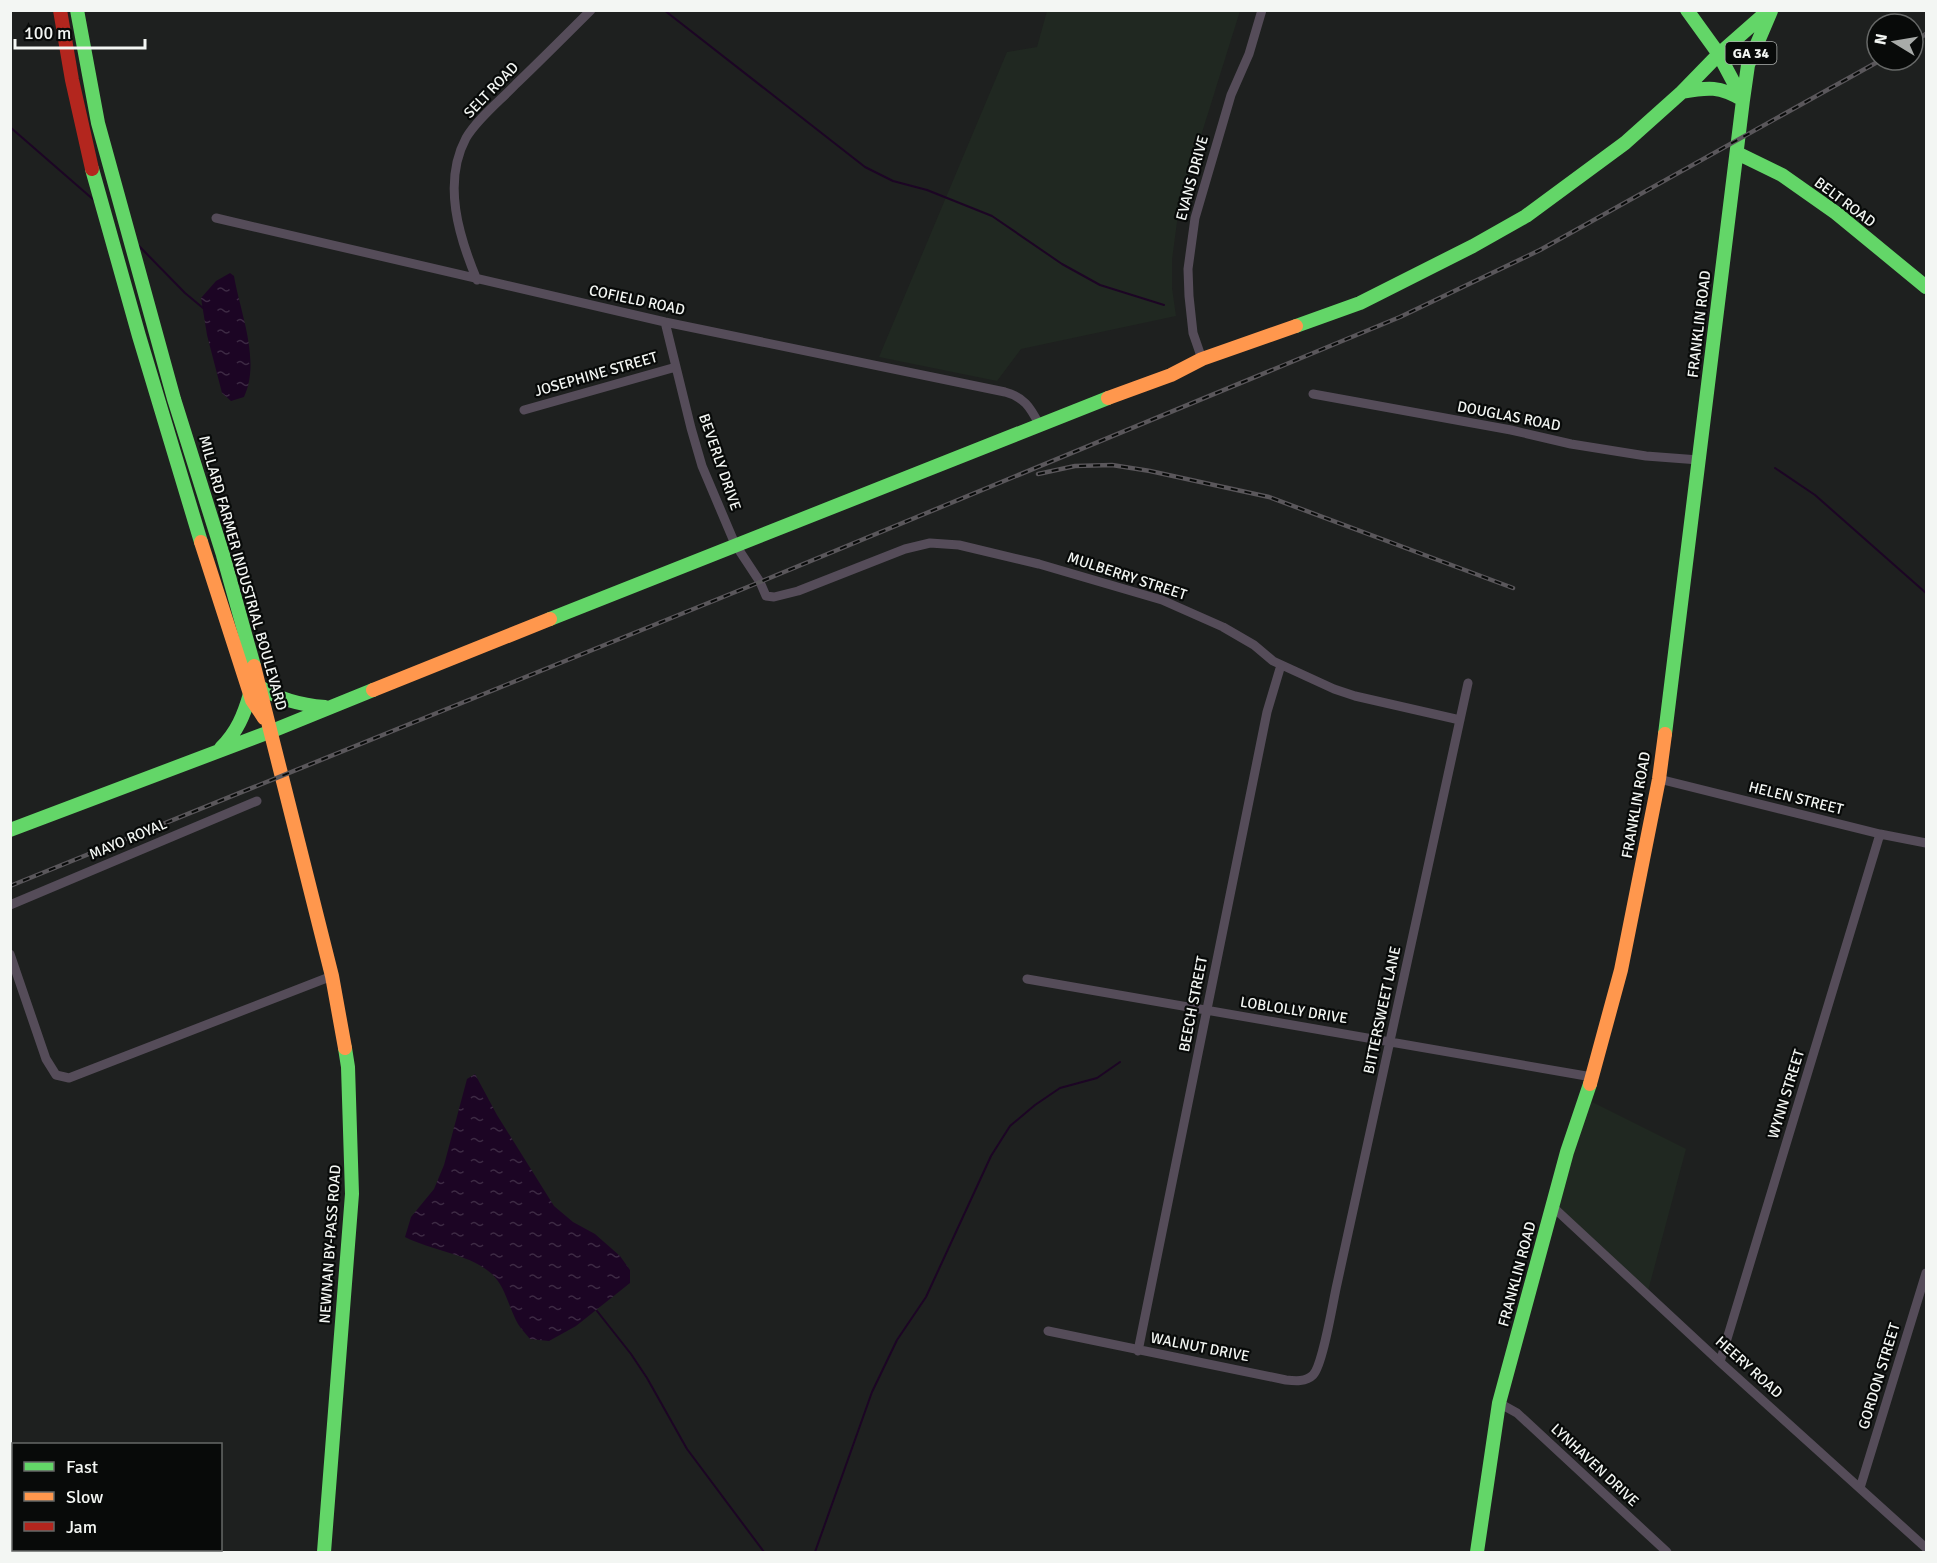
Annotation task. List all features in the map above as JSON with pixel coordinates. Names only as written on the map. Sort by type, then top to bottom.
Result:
[{"type":"main road","name":"MILLARD FARMER INDUSTRIAL BOULEVARD","points":[[60,10],[73,88],[92,168],[150,377],[196,530],[272,731]]},
{"type":"main road","name":"MILLARD FARMER INDUSTRIAL BOULEVARD","points":[[77,10],[98,123],[174,399],[223,555],[255,691]]},
{"type":"main road","name":"FRANKLIN ROAD","points":[[1477,1552],[1499,1403],[1567,1152],[1592,1077],[1621,970],[1659,779],[1743,100],[1732,74],[1687,10]]},
{"type":"main road","points":[[10,830],[272,731],[735,544],[1039,424],[1171,375],[1202,359],[1360,303],[1473,246],[1526,216],[1625,143],[1682,92],[1719,54],[1771,10]]},
{"type":"main road","name":"GA 34","points":[[1743,100],[1743,82],[1749,60],[1771,10]]},
{"type":"main road","points":[[1682,92],[1714,87],[1728,91],[1743,100]]},
{"type":"main road","name":"BELT ROAD","points":[[1737,153],[1794,183],[1836,213],[1926,287]]},
{"type":"main road","points":[[216,752],[232,737],[255,691],[296,704],[328,708]]},
{"type":"main road","name":"NEWNAN BY-PASS ROAD","points":[[272,731],[332,976],[348,1066],[352,1194],[324,1552]]},
{"type":"street","name":"SELT ROAD","points":[[477,280],[459,226],[454,194],[458,162],[467,138],[500,100],[591,10]]},
{"type":"street","name":"EVANS DRIVE","points":[[1202,359],[1193,333],[1189,296],[1188,269],[1195,218],[1231,95],[1249,54],[1262,10]]},
{"type":"street","name":"COFIELD ROAD","points":[[216,218],[665,322],[1005,392],[1021,398],[1028,404],[1039,424]]},
{"type":"street","name":"BEVERLY DRIVE","points":[[665,322],[702,466],[735,544],[760,582],[766,596],[774,597]]},
{"type":"street","name":"JOSEPHINE STREET","points":[[524,410],[676,367]]},
{"type":"street","name":"DOUGLAS ROAD","points":[[1313,394],[1500,428],[1571,444],[1646,456],[1699,460]]},
{"type":"street","name":"MULBERRY STREET","points":[[774,597],[798,591],[905,549],[930,543],[959,545],[1040,564],[1162,600],[1223,627],[1254,645],[1273,661],[1307,678],[1355,696],[1460,720]]},
{"type":"street","name":"BEECH STREET","points":[[1138,1351],[1267,712],[1281,664]]},
{"type":"street","name":"BITTERSWEET LANE","points":[[1324,1343],[1468,683]]},
{"type":"street","name":"HELEN STREET","points":[[1659,779],[1880,834],[1926,843]]},
{"type":"street","name":"MAYO ROYAL","points":[[10,905],[257,801]]},
{"type":"street","name":"WYNN STREET","points":[[1720,1362],[1880,834]]},
{"type":"street","points":[[10,954],[46,1059],[56,1075],[69,1078],[332,976]]},
{"type":"street","name":"LOBLOLLY DRIVE","points":[[1027,979],[1592,1077]]},
{"type":"street","name":"HEERY ROAD","points":[[1553,1207],[1926,1548]]},
{"type":"street","name":"GORDON STREET","points":[[1860,1488],[1926,1273]]},
{"type":"street","name":"WALNUT DRIVE","points":[[1048,1331],[1138,1351],[1298,1381],[1315,1373],[1324,1343]]},
{"type":"street","name":"LYNHAVEN DRIVE","points":[[1499,1403],[1517,1413],[1663,1551]]},
{"type":"shaded area","points":[[1047,11],[1240,11],[1184,190],[1177,222],[1172,260],[1172,288],[1176,316],[1021,349],[997,381],[879,357],[1007,52],[1037,47]]},
{"type":"shaded area","points":[[1584,1098],[1686,1149],[1648,1291],[1550,1207]]},
{"type":"water","points":[[230,273],[234,276],[250,352],[249,383],[244,397],[231,401],[222,393],[207,335],[201,298],[216,281]]},
{"type":"water","points":[[475,1074],[497,1115],[554,1206],[573,1222],[595,1234],[620,1256],[630,1270],[630,1283],[576,1326],[549,1341],[530,1339],[518,1324],[500,1285],[492,1274],[472,1261],[405,1237],[411,1217],[434,1189],[444,1165],[467,1079]]},
{"type":"waterway","points":[[664,10],[865,167],[893,181],[927,190],[992,216],[1062,264],[1100,285],[1164,305]]},
{"type":"waterway","points":[[10,127],[95,201]]},
{"type":"waterway","points":[[139,246],[203,308]]},
{"type":"waterway","points":[[1775,468],[1815,495],[1926,593]]},
{"type":"waterway","points":[[815,1552],[872,1392],[897,1340],[926,1297],[991,1156],[1010,1126],[1035,1105],[1060,1088],[1097,1078],[1120,1062]]},
{"type":"waterway","points":[[597,1311],[647,1378],[687,1449],[764,1552]]},
{"type":"railway","points":[[10,886],[760,582],[1400,317],[1540,250],[1865,69]]},
{"type":"railway","points":[[1038,474],[1075,466],[1112,465],[1269,497],[1513,588]]},
{"type":"traffic: fast","points":[[77,10],[98,123],[174,399],[223,555],[254,666]]},
{"type":"traffic: fast","points":[[1665,734],[1743,100],[1718,53],[1687,10]]},
{"type":"traffic: fast","points":[[1296,326],[1360,303],[1473,246],[1526,216],[1625,143],[1769,10]]},
{"type":"traffic: fast","points":[[1682,92],[1714,89],[1727,92],[1743,100],[1748,65],[1771,11]]},
{"type":"traffic: fast","points":[[1737,153],[1782,175],[1836,213],[1926,287]]},
{"type":"traffic: fast","points":[[92,169],[201,542]]},
{"type":"traffic: fast","points":[[550,619],[1108,398]]},
{"type":"traffic: fast","points":[[260,687],[291,701],[325,707]]},
{"type":"traffic: fast","points":[[10,830],[272,731],[373,690]]},
{"type":"traffic: fast","points":[[221,748],[239,723],[250,694]]},
{"type":"traffic: fast","points":[[324,1552],[352,1194],[348,1067],[345,1048]]},
{"type":"traffic: fast","points":[[1477,1552],[1499,1403],[1567,1152],[1590,1084]]},
{"type":"traffic: slow","points":[[1108,398],[1171,375],[1202,359],[1296,326]]},
{"type":"traffic: slow","points":[[201,542],[252,700],[264,718]]},
{"type":"traffic: slow","points":[[373,690],[550,619]]},
{"type":"traffic: slow","points":[[254,666],[332,976],[345,1048]]},
{"type":"traffic: slow","points":[[1590,1084],[1621,970],[1659,779],[1665,734]]},
{"type":"traffic: jam","points":[[60,10],[72,80],[92,169]]}]
